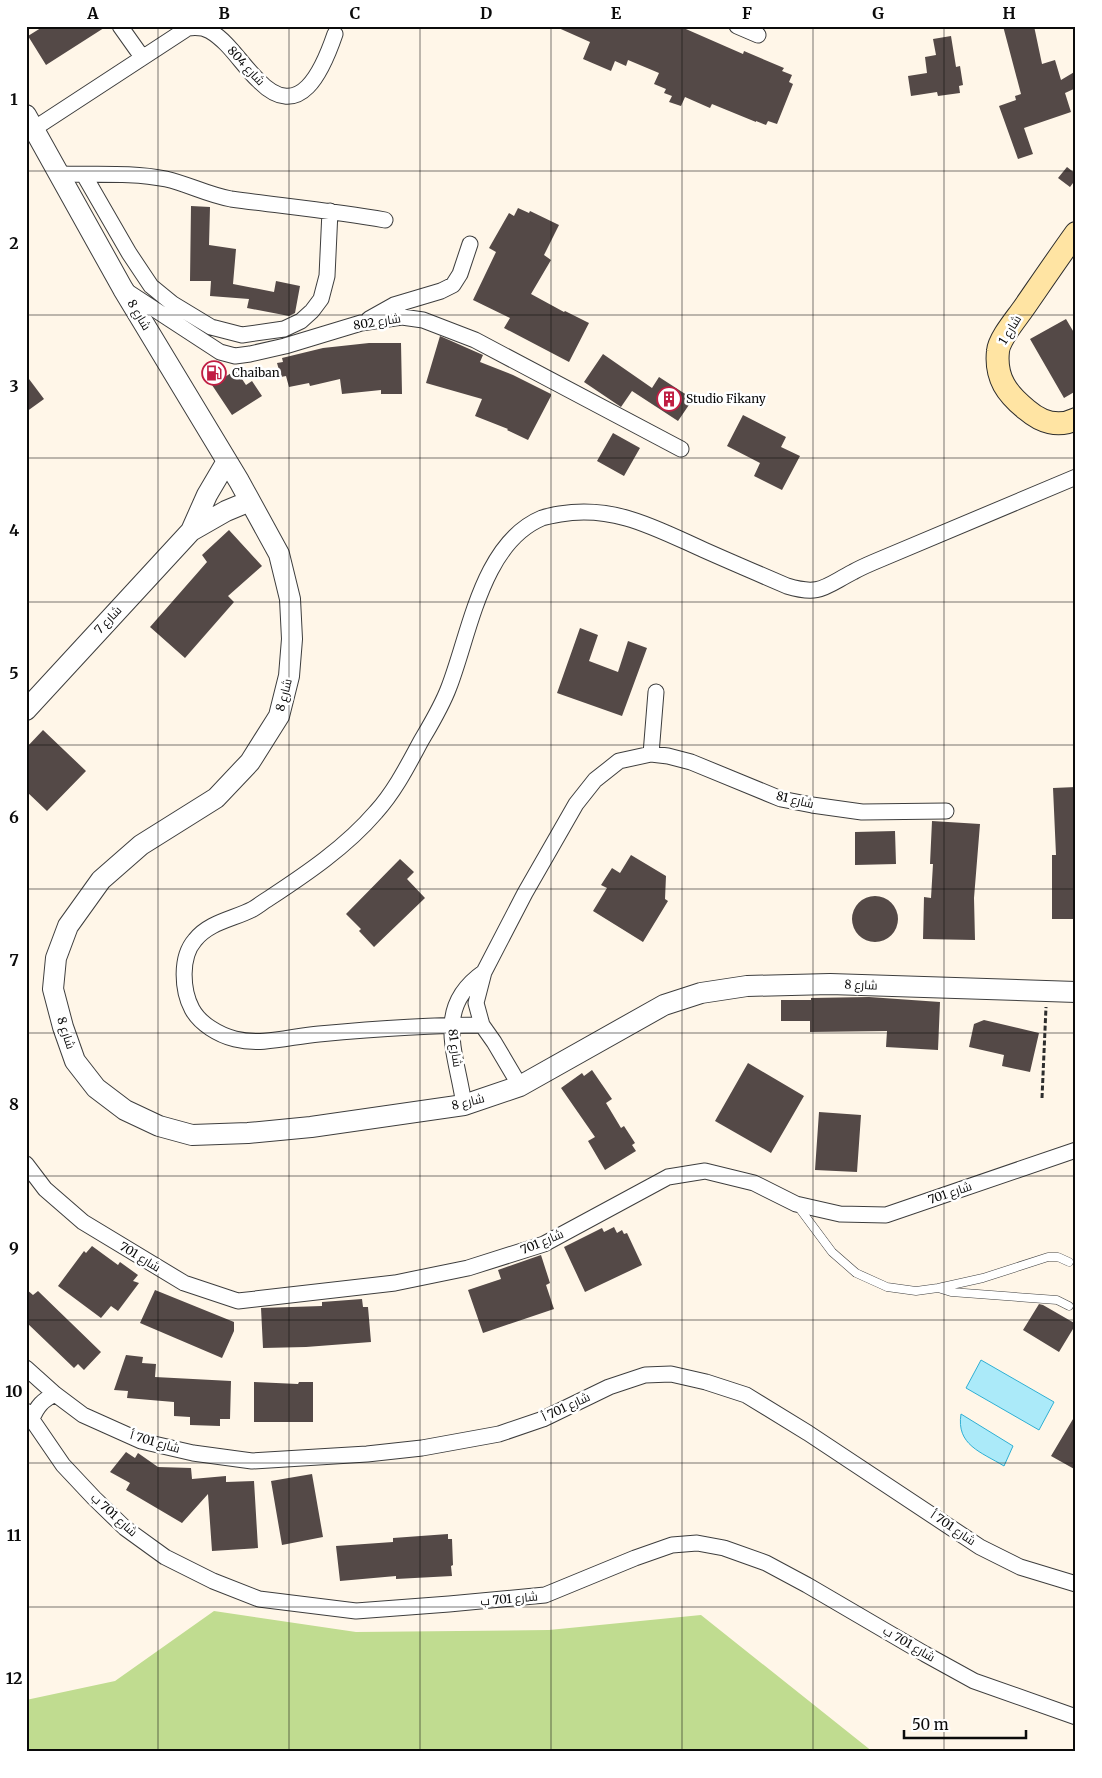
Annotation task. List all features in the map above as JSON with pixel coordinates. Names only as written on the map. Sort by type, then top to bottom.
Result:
[{"type":"main road","name":"شارع 1","points":[[1076,233],[1011,327],[998,350],[999,374],[1007,391],[1018,402],[1037,418],[1052,423],[1062,423],[1076,419]]},
{"type":"street","points":[[120,26],[142,57]]},
{"type":"street","points":[[737,26],[758,35]]},
{"type":"street","name":"شارع 804","points":[[30,122],[142,57],[180,32],[188,28],[198,27],[209,30],[220,38],[259,82],[273,93],[283,96],[294,96],[304,91],[316,78],[335,34]]},
{"type":"street","name":"شارع 8","points":[[30,122],[123,290],[227,461],[280,554],[290,599],[292,639],[289,676],[279,716],[250,762],[216,798],[141,845],[101,880],[68,926],[56,958],[53,988],[63,1027],[72,1052],[76,1061],[96,1088],[125,1110],[159,1126],[192,1135],[248,1133],[311,1127],[464,1105],[520,1086],[664,1005],[701,993],[747,986],[830,984],[1076,992]]},
{"type":"street","points":[[60,174],[137,175],[166,179],[205,193],[229,198],[385,220]]},
{"type":"street","points":[[84,174],[129,253],[151,286],[173,304],[211,327],[242,335],[284,329],[301,321],[321,299],[327,276],[330,211]]},
{"type":"street","points":[[361,323],[394,305],[441,291],[453,285],[460,274],[470,244]]},
{"type":"street","name":"شارع 802","points":[[123,290],[220,352],[235,356],[285,346],[361,323],[402,317],[423,320],[447,328],[516,361],[681,449]]},
{"type":"street","points":[[190,531],[207,495],[227,461]]},
{"type":"street","points":[[482,1026],[451,1025],[316,1034],[254,1042],[236,1040],[217,1033],[192,1010],[185,988],[186,955],[193,942],[204,930],[254,908],[285,889],[335,851],[371,818],[386,801],[402,777],[448,690],[468,628],[494,564],[519,531],[544,517],[575,512],[605,513],[644,522],[787,586],[813,591],[829,586],[874,562],[1076,477]]},
{"type":"street","points":[[190,531],[226,511],[250,501]]},
{"type":"street","name":"شارع 7","points":[[26,710],[190,531]]},
{"type":"street","points":[[651,754],[656,692]]},
{"type":"street","name":"شارع 81","points":[[520,1086],[494,1042],[482,1026],[476,1003],[484,972],[525,893],[576,804],[595,780],[619,762],[651,754],[668,756],[691,762],[781,799],[812,805],[862,812],[946,811]]},
{"type":"street","name":"شارع 81","points":[[464,1105],[453,1048],[451,1025],[454,1011],[462,993],[472,981],[484,972]]},
{"type":"street","name":"شارع 701","points":[[26,1164],[45,1188],[83,1222],[184,1283],[238,1301],[395,1283],[468,1268],[544,1244],[668,1178],[705,1171],[754,1183],[796,1204],[840,1214],[886,1215],[1076,1150]]},
{"type":"street","name":"شارع 701 أ","points":[[26,1368],[55,1394],[83,1415],[141,1441],[193,1453],[252,1461],[366,1454],[422,1448],[498,1434],[543,1419],[627,1381],[645,1375],[671,1374],[706,1382],[746,1395],[808,1432],[980,1547],[1020,1567],[1076,1584]]},
{"type":"street","points":[[29,1415],[44,1400],[55,1394]]},
{"type":"street","name":"شارع 701 ب","points":[[29,1415],[63,1465],[126,1528],[165,1557],[212,1581],[258,1599],[356,1610],[545,1595],[672,1545],[697,1543],[724,1548],[766,1563],[974,1681],[1076,1717]]},
{"type":"lane","points":[[796,1204],[832,1252],[856,1273],[886,1287],[916,1291],[938,1288],[983,1278],[1048,1257],[1058,1257],[1069,1262]]},
{"type":"lane","points":[[938,1288],[951,1292],[1057,1300],[1068,1306]]},
{"type":"path","points":[[1042,1098],[1047,992]]},
{"type":"green space","points":[[214,1611],[356,1632],[549,1630],[701,1615],[873,1752],[26,1752],[26,1700],[115,1681]]},
{"type":"water","points":[[981,1360],[1054,1402],[1039,1430],[966,1388]]},
{"type":"water","points":[[961,1414],[1013,1446],[1004,1466],[979,1452],[966,1440],[960,1425]]},
{"type":"building","points":[[44,26],[107,26],[46,65],[28,36]]},
{"type":"building","points":[[554,26],[679,26],[743,54],[744,51],[784,68],[782,71],[792,75],[789,82],[793,84],[777,124],[768,121],[766,125],[712,104],[710,108],[685,97],[681,106],[669,102],[672,96],[664,93],[666,89],[654,84],[659,73],[628,60],[626,66],[615,61],[611,71],[583,59],[590,42]]},
{"type":"building","points":[[1003,26],[1034,26],[1042,64],[1055,60],[1061,80],[1076,71],[1076,88],[1065,93],[1071,112],[1024,128],[1033,154],[1018,159],[999,106],[1016,100],[1015,96],[1021,94]]},
{"type":"building","points":[[951,36],[956,67],[960,66],[963,85],[959,86],[960,93],[938,96],[937,92],[911,96],[908,76],[927,73],[925,57],[936,55],[933,39]]},
{"type":"building","points":[[1067,167],[1076,174],[1076,179],[1070,187],[1058,178]]},
{"type":"building","points":[[191,206],[210,207],[209,245],[236,249],[233,284],[274,292],[276,281],[300,286],[295,313],[289,316],[247,308],[249,299],[210,296],[211,281],[190,281]]},
{"type":"building","points":[[518,208],[529,213],[530,211],[559,225],[544,255],[551,260],[531,294],[589,323],[569,362],[504,328],[510,318],[473,300],[496,252],[489,248],[509,213],[514,216]]},
{"type":"building","points":[[1066,319],[1076,336],[1076,391],[1064,398],[1030,339]]},
{"type":"building","points":[[440,336],[483,355],[480,362],[513,375],[551,394],[528,440],[508,429],[475,416],[482,399],[426,383]]},
{"type":"building","points":[[369,343],[401,343],[402,394],[381,394],[381,390],[342,394],[340,379],[310,386],[309,383],[289,387],[286,376],[281,377],[277,363],[283,362],[282,358],[323,348]]},
{"type":"building","points":[[603,354],[652,388],[659,377],[693,399],[678,421],[632,391],[621,407],[584,382]]},
{"type":"building","points":[[236,370],[246,385],[252,381],[262,396],[232,415],[212,385]]},
{"type":"building","points":[[26,375],[44,399],[26,412]]},
{"type":"building","points":[[743,415],[786,437],[781,447],[800,456],[782,490],[754,476],[760,463],[727,446]]},
{"type":"building","points":[[613,433],[640,448],[624,476],[597,461]]},
{"type":"building","points":[[229,530],[262,566],[228,596],[234,602],[185,658],[150,627],[207,562],[202,555]]},
{"type":"building","points":[[580,628],[598,635],[589,661],[618,672],[628,641],[647,648],[622,716],[557,693]]},
{"type":"building","points":[[43,730],[86,771],[47,811],[26,791],[26,748]]},
{"type":"building","points":[[1076,787],[1076,919],[1052,919],[1052,855],[1056,855],[1053,788]]},
{"type":"building","points":[[932,821],[980,824],[974,898],[975,940],[923,939],[924,897],[931,898],[933,864],[930,864]]},
{"type":"building","points":[[895,831],[896,864],[855,865],[855,832]]},
{"type":"building","points":[[631,855],[666,876],[665,899],[668,901],[643,942],[593,911],[607,888],[601,885],[612,868],[620,873]]},
{"type":"building","points":[[400,859],[414,872],[407,879],[425,898],[374,947],[359,931],[361,929],[346,914]]},
{"type":"building","points":[[875,896],[888,900],[894,906],[898,919],[894,932],[888,938],[875,942],[862,938],[856,932],[852,919],[856,906],[862,900]]},
{"type":"building","points":[[869,997],[940,1002],[938,1050],[886,1047],[887,1031],[810,1032],[810,1021],[781,1021],[781,1000]]},
{"type":"building","points":[[984,1020],[1039,1033],[1030,1072],[1002,1066],[1004,1055],[969,1047],[974,1024]]},
{"type":"building","points":[[748,1063],[804,1096],[771,1153],[715,1121]]},
{"type":"building","points":[[592,1070],[612,1099],[606,1103],[621,1128],[624,1126],[635,1143],[632,1145],[636,1151],[605,1170],[588,1141],[595,1137],[561,1088],[582,1073],[584,1076]]},
{"type":"building","points":[[819,1112],[861,1115],[857,1172],[815,1170]]},
{"type":"building","points":[[614,1227],[617,1233],[622,1230],[624,1234],[627,1233],[642,1265],[585,1292],[564,1247],[602,1228],[604,1232]]},
{"type":"building","points":[[92,1246],[118,1265],[120,1262],[138,1275],[133,1281],[139,1283],[118,1311],[111,1306],[101,1318],[58,1286],[84,1251],[86,1253]]},
{"type":"building","points":[[541,1255],[550,1283],[546,1285],[554,1309],[483,1333],[468,1290],[501,1279],[498,1270]]},
{"type":"building","points":[[26,1289],[33,1295],[38,1291],[101,1352],[84,1370],[78,1364],[74,1368],[26,1322]]},
{"type":"building","points":[[155,1290],[234,1322],[234,1331],[222,1358],[140,1323]]},
{"type":"building","points":[[362,1299],[363,1307],[368,1307],[371,1342],[263,1348],[261,1308],[322,1306],[322,1302]]},
{"type":"building","points":[[1039,1304],[1076,1324],[1059,1352],[1023,1330]]},
{"type":"building","points":[[126,1355],[143,1357],[142,1363],[156,1364],[155,1377],[231,1381],[230,1419],[220,1419],[220,1426],[190,1425],[190,1417],[174,1416],[174,1402],[127,1398],[128,1391],[114,1390]]},
{"type":"building","points":[[254,1382],[298,1384],[299,1382],[313,1382],[313,1422],[254,1422]]},
{"type":"building","points":[[1076,1414],[1076,1470],[1051,1456]]},
{"type":"building","points":[[126,1452],[135,1458],[138,1453],[158,1467],[191,1468],[192,1479],[226,1476],[226,1482],[254,1481],[258,1548],[212,1551],[208,1494],[182,1523],[126,1490],[130,1483],[110,1472]]},
{"type":"building","points":[[312,1474],[323,1537],[282,1545],[271,1481]]},
{"type":"building","points":[[448,1534],[448,1539],[452,1539],[452,1576],[396,1579],[396,1576],[340,1581],[336,1546],[393,1542],[393,1538]]},
{"type":"place","name":"Chaiban","points":[[214,373]]},
{"type":"place","name":"Studio Fikany","points":[[669,399]]}]
